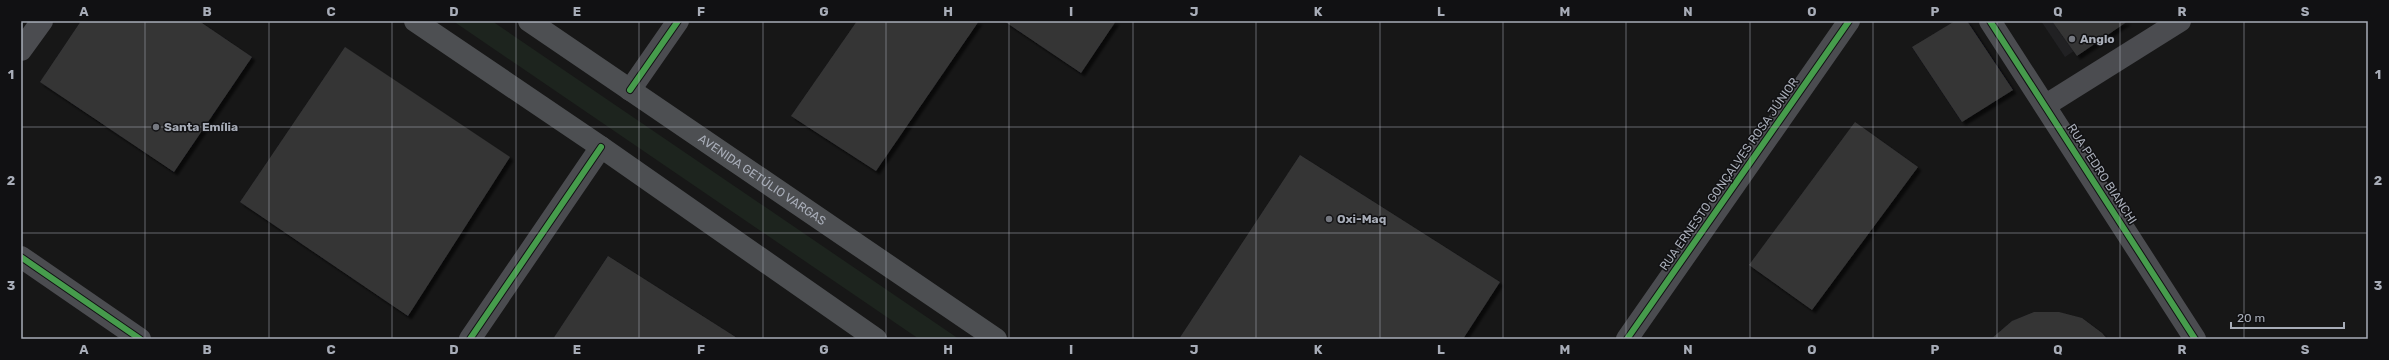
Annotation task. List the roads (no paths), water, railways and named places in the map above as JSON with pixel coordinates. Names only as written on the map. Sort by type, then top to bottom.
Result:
[{"type":"main road","points":[[416,21],[601,147],[876,339]]},
{"type":"main road","name":"AVENIDA GETÚLIO VARGAS","points":[[529,21],[996,339]]},
{"type":"street","points":[[21,50],[42,21]]},
{"type":"street","points":[[630,90],[678,21]]},
{"type":"street","name":"RUA ERNESTO GONÇALVES ROSA JÚNIOR","points":[[1627,339],[1849,21]]},
{"type":"street","name":"RUA PEDRO BIANCHI","points":[[1990,21],[2195,339]]},
{"type":"street","points":[[2046,106],[2180,21]]},
{"type":"street","points":[[470,339],[601,147]]},
{"type":"street","points":[[21,257],[140,339]]},
{"type":"place","name":"Anglo","points":[[2072,39]]},
{"type":"place","name":"Santa Emília","points":[[156,127]]},
{"type":"place","name":"Oxi-Maq","points":[[1329,219]]}]
